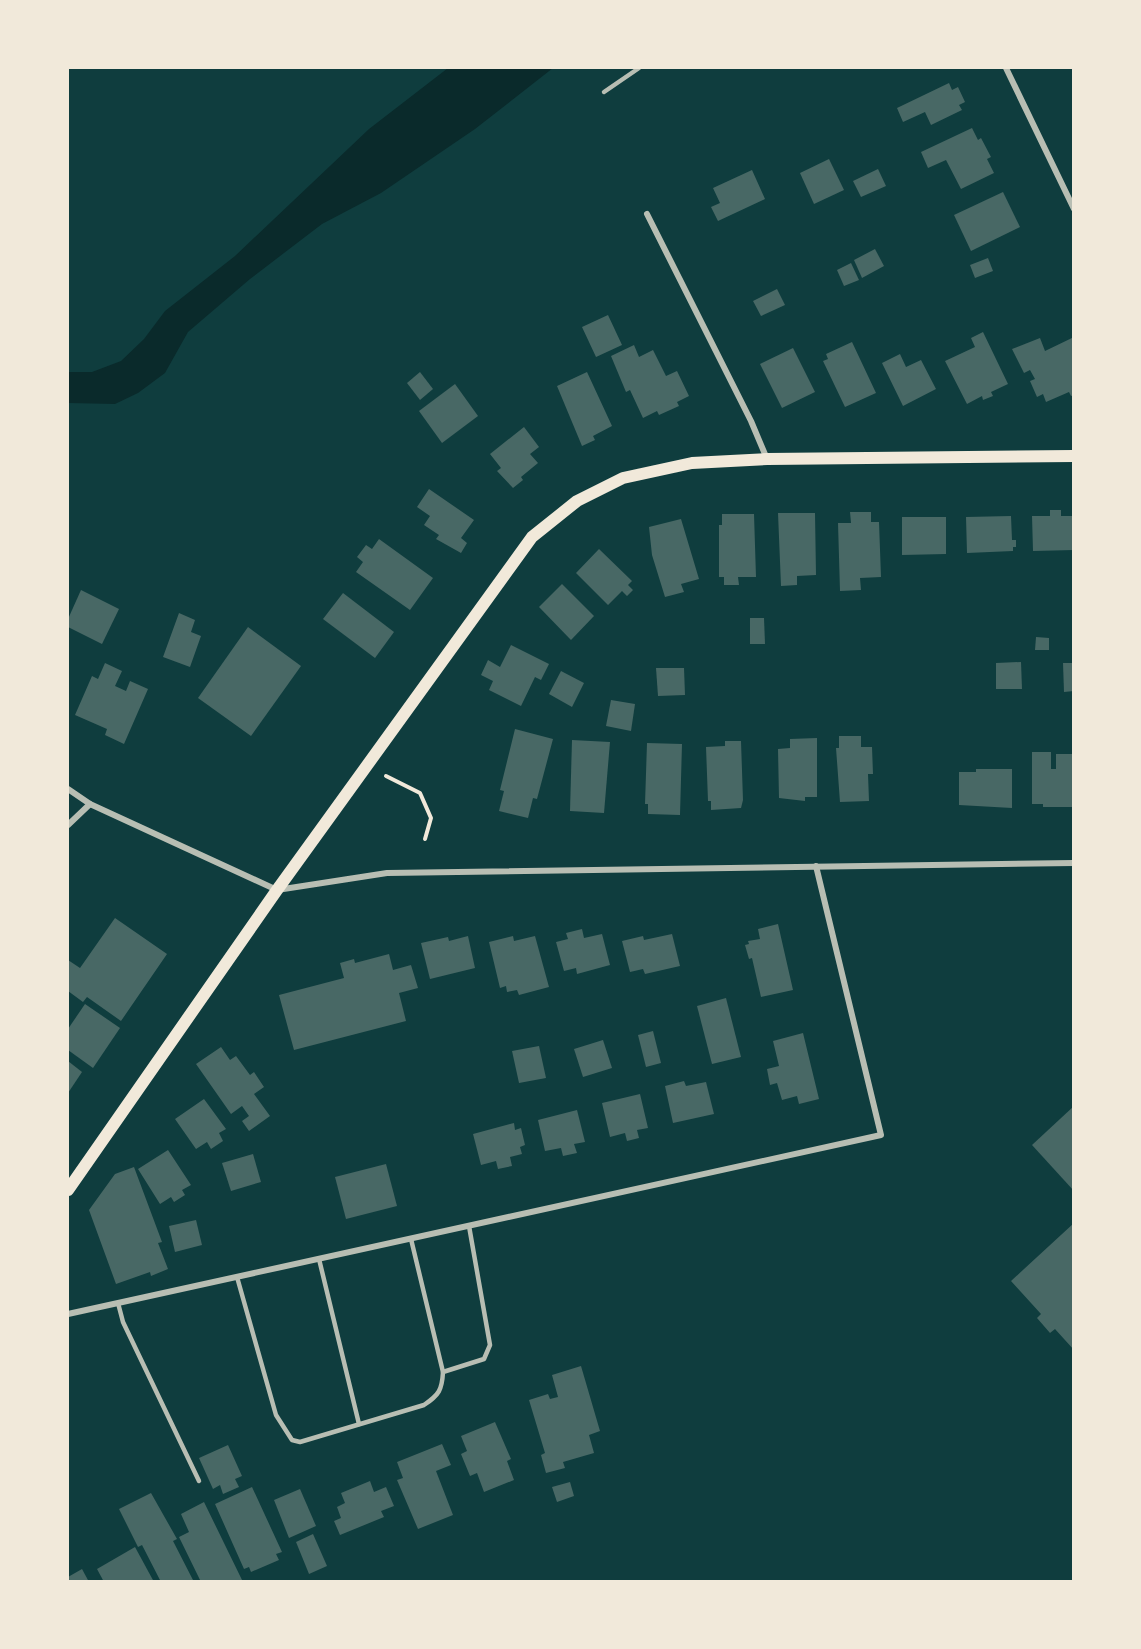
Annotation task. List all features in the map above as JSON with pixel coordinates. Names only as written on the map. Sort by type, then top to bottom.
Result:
[{"type":"main road","points":[[68,1190],[277,890],[531,537],[577,501],[623,478],[692,464],[767,459],[1074,456]]},
{"type":"street","points":[[1006,68],[1074,209]]},
{"type":"street","points":[[646,214],[752,421],[767,459]]},
{"type":"street","points":[[68,789],[90,804],[277,890],[387,873],[1074,863]]},
{"type":"street","points":[[68,825],[90,804]]},
{"type":"street","points":[[68,1314],[881,1135],[816,866]]},
{"type":"lane","points":[[604,92],[639,68]]},
{"type":"lane","points":[[443,1372],[484,1359],[490,1345],[470,1226]]},
{"type":"lane","points":[[237,1277],[276,1415],[292,1440],[300,1442],[424,1405],[437,1397],[442,1389],[443,1372],[411,1239]]},
{"type":"lane","points":[[319,1259],[359,1425]]},
{"type":"lane","points":[[118,1303],[123,1322],[199,1481]]},
{"type":"path","points":[[386,776],[420,793],[431,818],[425,839]]},
{"type":"water","points":[[448,68],[553,68],[475,129],[381,193],[322,224],[250,279],[188,332],[165,373],[138,393],[115,404],[68,403],[68,372],[92,372],[121,361],[144,339],[165,311],[235,256],[369,129]]},
{"type":"building","points":[[949,83],[952,90],[958,87],[965,102],[959,105],[962,110],[931,125],[925,112],[903,122],[897,108]]},
{"type":"building","points":[[972,128],[978,140],[981,138],[991,157],[987,159],[994,173],[961,189],[946,160],[928,168],[921,152]]},
{"type":"building","points":[[829,159],[844,190],[814,204],[800,173]]},
{"type":"building","points":[[878,169],[886,186],[861,197],[853,181]]},
{"type":"building","points":[[752,170],[765,199],[718,221],[711,207],[720,203],[713,188]]},
{"type":"building","points":[[1003,192],[1020,227],[971,251],[954,215]]},
{"type":"building","points":[[875,249],[884,266],[862,278],[854,260]]},
{"type":"building","points":[[988,258],[993,271],[975,278],[970,265]]},
{"type":"building","points":[[851,263],[859,280],[844,286],[837,270]]},
{"type":"building","points":[[777,289],[785,305],[761,316],[753,301]]},
{"type":"building","points":[[608,315],[622,345],[596,357],[582,327]]},
{"type":"building","points":[[983,332],[1008,384],[991,392],[993,396],[983,400],[982,396],[967,404],[945,361],[975,347],[971,338]]},
{"type":"building","points":[[1074,337],[1074,395],[1071,396],[1069,392],[1046,402],[1043,394],[1037,397],[1030,381],[1035,379],[1030,370],[1024,373],[1012,349],[1040,338],[1045,351]]},
{"type":"building","points":[[852,342],[876,393],[845,407],[823,361],[828,359],[826,354]]},
{"type":"building","points":[[634,345],[639,357],[653,350],[666,376],[677,371],[689,396],[677,402],[679,406],[659,415],[657,411],[643,418],[630,390],[626,392],[611,356]]},
{"type":"building","points":[[793,348],[815,392],[782,408],[760,364]]},
{"type":"building","points":[[900,354],[906,367],[921,360],[936,389],[903,406],[882,363]]},
{"type":"building","points":[[420,372],[433,389],[420,400],[407,383]]},
{"type":"building","points":[[587,372],[612,426],[593,436],[595,440],[582,446],[557,386]]},
{"type":"building","points":[[455,384],[478,416],[442,443],[419,411]]},
{"type":"building","points":[[524,427],[539,447],[530,454],[538,463],[521,477],[523,480],[513,488],[497,471],[501,468],[490,454]]},
{"type":"building","points":[[429,489],[474,520],[461,538],[467,543],[461,553],[436,539],[439,535],[424,525],[430,516],[417,507]]},
{"type":"building","points":[[1050,510],[1061,510],[1061,516],[1074,516],[1074,550],[1033,551],[1032,516],[1050,516]]},
{"type":"building","points":[[850,512],[871,512],[871,522],[879,522],[881,577],[860,578],[861,590],[840,591],[838,523],[851,523]]},
{"type":"building","points":[[778,513],[815,513],[816,575],[797,576],[797,585],[781,586]]},
{"type":"building","points":[[722,514],[754,514],[756,577],[738,577],[739,585],[724,585],[724,577],[719,577],[719,525],[722,525]]},
{"type":"building","points":[[1011,516],[1012,540],[1016,540],[1016,547],[1013,547],[1013,551],[967,553],[966,517]]},
{"type":"building","points":[[902,517],[946,517],[946,554],[902,555]]},
{"type":"building","points":[[681,519],[699,579],[681,584],[684,592],[665,597],[652,555],[649,527]]},
{"type":"building","points":[[379,539],[433,578],[410,610],[356,572],[363,562],[357,557],[366,545],[372,549]]},
{"type":"building","points":[[599,549],[632,581],[628,585],[633,590],[627,596],[622,591],[608,605],[576,573]]},
{"type":"building","points":[[562,584],[594,616],[571,640],[539,607]]},
{"type":"building","points":[[81,590],[119,609],[102,644],[68,627],[68,619]]},
{"type":"building","points":[[343,593],[394,632],[375,658],[323,619]]},
{"type":"building","points":[[179,613],[195,620],[191,632],[201,636],[190,667],[163,657]]},
{"type":"building","points":[[750,618],[764,618],[765,644],[750,644]]},
{"type":"building","points":[[248,627],[301,666],[251,736],[198,698]]},
{"type":"building","points":[[1036,637],[1049,638],[1049,650],[1035,650]]},
{"type":"building","points":[[511,645],[549,664],[541,680],[535,677],[521,706],[489,690],[493,681],[481,675],[488,660],[500,667]]},
{"type":"building","points":[[1021,662],[1022,689],[996,689],[996,663]]},
{"type":"building","points":[[105,663],[122,671],[115,686],[126,691],[130,681],[148,689],[124,744],[105,735],[107,729],[75,715],[92,676],[98,679]]},
{"type":"building","points":[[1063,663],[1074,663],[1074,691],[1064,692]]},
{"type":"building","points":[[656,668],[684,668],[685,695],[658,696]]},
{"type":"building","points":[[561,671],[584,683],[572,707],[549,694]]},
{"type":"building","points":[[611,700],[635,704],[631,731],[606,726]]},
{"type":"building","points":[[515,729],[553,739],[537,799],[533,798],[528,818],[499,811],[504,791],[500,790]]},
{"type":"building","points":[[839,736],[861,736],[861,747],[872,747],[873,774],[868,774],[869,801],[840,802],[836,748],[839,748]]},
{"type":"building","points":[[817,738],[817,797],[805,797],[805,801],[779,798],[778,749],[790,748],[790,739]]},
{"type":"building","points":[[572,740],[610,742],[604,813],[570,811]]},
{"type":"building","points":[[725,741],[741,741],[743,800],[741,808],[711,810],[711,801],[708,801],[706,747],[725,746]]},
{"type":"building","points":[[647,743],[682,744],[680,815],[648,814],[648,804],[645,804]]},
{"type":"building","points":[[1032,752],[1051,752],[1051,769],[1056,769],[1056,754],[1074,754],[1074,807],[1043,807],[1043,804],[1032,804]]},
{"type":"building","points":[[976,769],[1012,769],[1012,808],[959,805],[959,772],[976,772]]},
{"type":"building","points":[[115,918],[167,954],[121,1021],[87,997],[83,1002],[68,991],[68,960],[80,968]]},
{"type":"building","points":[[778,924],[793,990],[761,997],[752,958],[749,959],[745,945],[749,944],[748,941],[760,939],[758,929]]},
{"type":"building","points":[[582,929],[584,938],[602,934],[610,965],[577,974],[576,968],[564,971],[556,942],[568,939],[566,933]]},
{"type":"building","points":[[672,934],[680,966],[645,974],[643,969],[630,972],[622,941],[643,936],[644,940]]},
{"type":"building","points":[[468,936],[475,968],[430,979],[421,943],[448,937],[449,941]]},
{"type":"building","points":[[513,936],[514,941],[535,936],[549,987],[519,995],[517,990],[507,992],[506,986],[500,988],[489,942]]},
{"type":"building","points":[[389,954],[393,970],[411,965],[418,988],[399,993],[406,1021],[294,1050],[279,995],[344,978],[340,963],[354,959],[355,963]]},
{"type":"building","points":[[726,998],[741,1057],[712,1064],[697,1006]]},
{"type":"building","points":[[85,1004],[120,1028],[93,1068],[68,1050],[68,1029]]},
{"type":"building","points":[[653,1031],[661,1063],[646,1067],[638,1035]]},
{"type":"building","points":[[803,1033],[819,1099],[799,1104],[797,1096],[782,1100],[777,1083],[770,1085],[767,1069],[779,1066],[773,1041]]},
{"type":"building","points":[[603,1040],[612,1068],[583,1077],[574,1049]]},
{"type":"building","points":[[539,1046],[546,1078],[519,1083],[512,1051]]},
{"type":"building","points":[[221,1047],[230,1060],[236,1056],[250,1075],[254,1072],[264,1087],[254,1094],[270,1116],[249,1131],[242,1121],[249,1116],[242,1106],[231,1114],[196,1064]]},
{"type":"building","points":[[68,1061],[82,1072],[68,1093]]},
{"type":"building","points":[[684,1081],[686,1086],[706,1082],[714,1114],[673,1123],[665,1086]]},
{"type":"building","points":[[640,1094],[648,1128],[637,1130],[639,1138],[627,1141],[625,1133],[610,1137],[602,1103]]},
{"type":"building","points":[[204,1099],[226,1129],[219,1133],[223,1141],[211,1149],[207,1142],[196,1149],[175,1119]]},
{"type":"building","points":[[1074,1106],[1074,1191],[1032,1145]]},
{"type":"building","points":[[577,1110],[585,1142],[574,1144],[577,1153],[563,1156],[561,1148],[545,1151],[538,1120]]},
{"type":"building","points":[[514,1123],[515,1130],[521,1128],[525,1145],[520,1147],[522,1154],[510,1157],[512,1166],[498,1169],[496,1161],[481,1165],[473,1134]]},
{"type":"building","points":[[168,1150],[191,1185],[182,1190],[185,1195],[174,1202],[171,1197],[160,1204],[138,1169]]},
{"type":"building","points":[[253,1154],[261,1182],[231,1191],[222,1163]]},
{"type":"building","points":[[386,1164],[397,1206],[346,1219],[335,1177]]},
{"type":"building","points":[[134,1167],[162,1242],[158,1243],[168,1269],[151,1276],[150,1272],[116,1284],[89,1210],[115,1174]]},
{"type":"building","points":[[196,1220],[202,1245],[175,1252],[169,1226]]},
{"type":"building","points":[[1074,1223],[1074,1350],[1055,1329],[1050,1333],[1037,1318],[1041,1314],[1011,1281]]},
{"type":"building","points":[[581,1366],[600,1431],[589,1435],[594,1453],[563,1462],[565,1468],[546,1473],[541,1455],[545,1453],[529,1400],[548,1394],[550,1399],[558,1397],[552,1375]]},
{"type":"building","points":[[495,1422],[511,1459],[507,1461],[514,1480],[484,1492],[477,1473],[470,1476],[461,1454],[467,1451],[461,1436]]},
{"type":"building","points":[[442,1444],[451,1465],[436,1471],[453,1515],[418,1529],[397,1480],[403,1478],[397,1462]]},
{"type":"building","points":[[228,1445],[242,1476],[235,1479],[239,1487],[223,1494],[220,1485],[213,1489],[199,1458]]},
{"type":"building","points":[[370,1481],[374,1492],[386,1487],[394,1506],[381,1511],[384,1517],[340,1535],[334,1521],[341,1518],[337,1507],[345,1503],[341,1493]]},
{"type":"building","points":[[570,1482],[574,1496],[557,1502],[552,1487]]},
{"type":"building","points":[[252,1487],[282,1552],[276,1554],[279,1560],[251,1572],[249,1567],[244,1569],[215,1504]]},
{"type":"building","points":[[300,1489],[316,1526],[289,1538],[274,1500]]},
{"type":"building","points":[[151,1493],[177,1539],[173,1541],[194,1582],[161,1582],[142,1545],[138,1547],[119,1509]]},
{"type":"building","points":[[204,1502],[243,1582],[201,1582],[179,1537],[189,1532],[181,1514]]},
{"type":"building","points":[[313,1534],[327,1566],[309,1574],[296,1542]]},
{"type":"building","points":[[135,1547],[154,1582],[104,1582],[97,1569]]},
{"type":"building","points":[[82,1569],[89,1582],[68,1582],[68,1577]]}]
